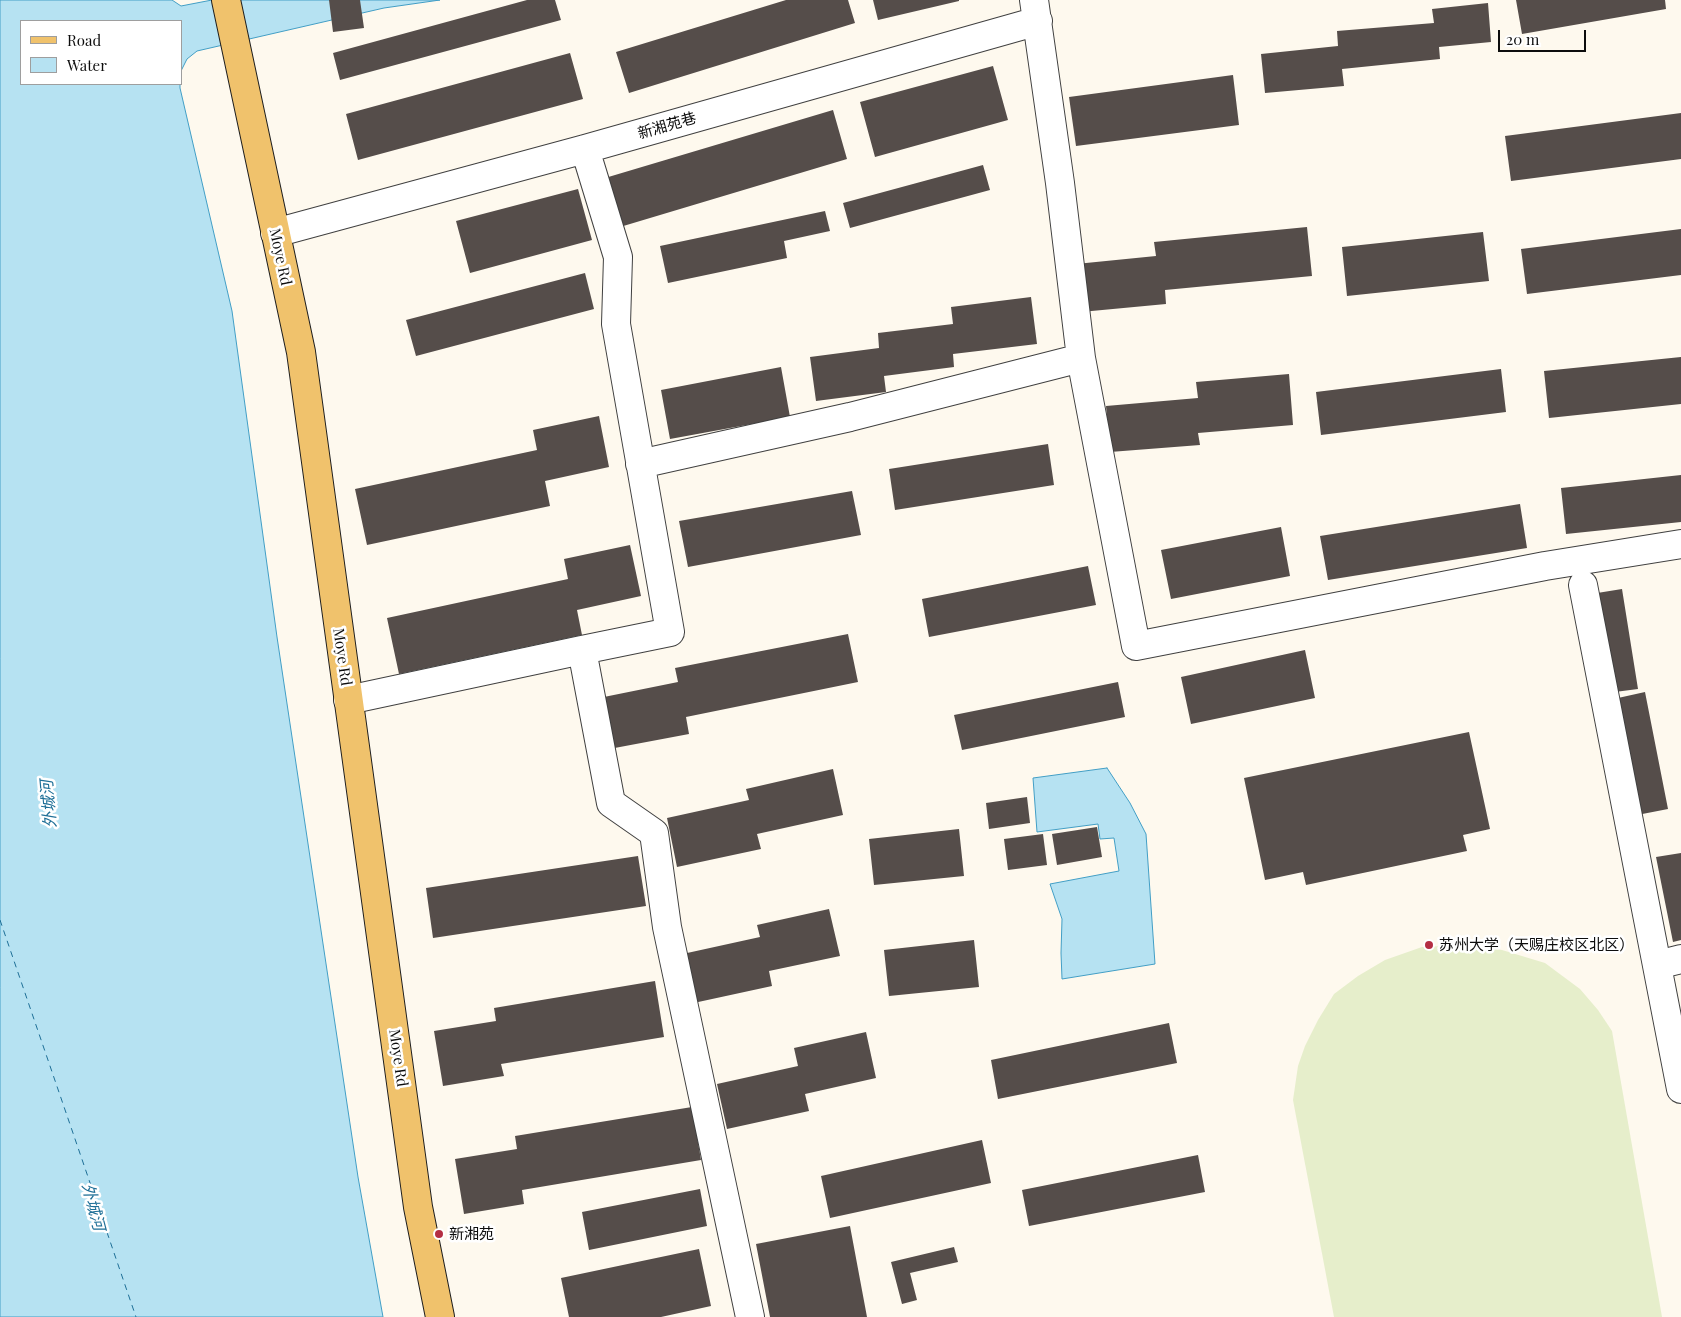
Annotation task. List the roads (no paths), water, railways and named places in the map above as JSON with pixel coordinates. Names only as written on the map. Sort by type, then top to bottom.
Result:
[{"type":"main road","name":"Moye Rd","points":[[226,0],[301,352],[418,1207],[440,1317]]},
{"type":"street","name":"新湘苑巷","points":[[275,233],[585,149],[1036,11]]},
{"type":"street","points":[[1036,11],[1060,183],[1081,358],[1136,646],[1545,566],[1681,544]]},
{"type":"street","points":[[348,700],[670,632],[616,324],[618,257],[585,149]]},
{"type":"street","points":[[640,464],[850,417],[1081,358]]},
{"type":"street","points":[[1583,585],[1669,962],[1681,1089]]},
{"type":"street","points":[[582,650],[611,803],[654,833],[667,927],[750,1317]]},
{"type":"water","name":"外城河","points":[[0,0],[172,0],[181,6],[212,0],[440,0],[384,8],[197,51],[187,59],[182,69],[182,20],[20,20],[20,85],[180,85],[232,311],[277,637],[358,1177],[383,1317],[0,1317]]},
{"type":"water","points":[[1107,768],[1130,803],[1146,834],[1155,964],[1062,979],[1062,919],[1050,884],[1119,871],[1114,838],[1100,839],[1098,824],[1037,832],[1033,778]]},
{"type":"place","name":"苏州大学（天赐庄校区北区）","points":[[1429,945]]},
{"type":"place","name":"新湘苑","points":[[439,1234]]}]
